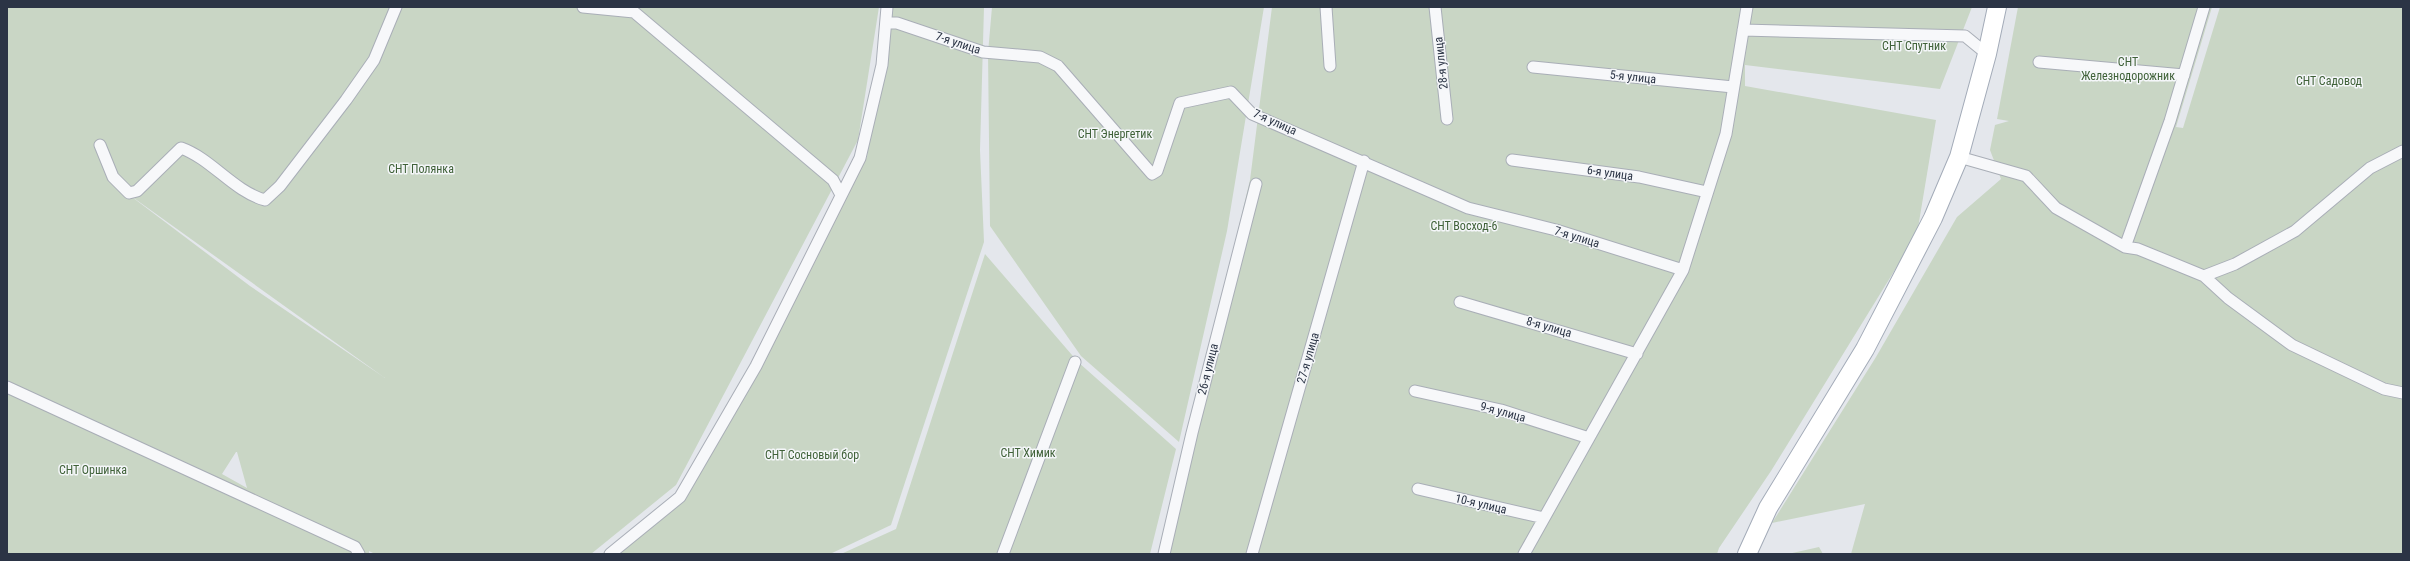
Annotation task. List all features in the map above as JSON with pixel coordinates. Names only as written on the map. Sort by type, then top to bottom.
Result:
[{"type":"main road","points":[[1748,554],[1768,508],[1868,342],[1933,218],[1959,156],[1987,54],[1996,7]]},
{"type":"street","points":[[100,145],[113,177],[129,192],[137,191],[181,148],[194,153],[232,182],[265,200],[280,186],[374,60],[396,7]]},
{"type":"street","points":[[583,7],[634,12],[833,180],[841,195]]},
{"type":"street","points":[[610,554],[680,496],[756,366],[860,158],[882,65],[887,7]]},
{"type":"street","points":[[1326,7],[1330,66]]},
{"type":"street","name":"28-я улица","points":[[1435,7],[1447,118]]},
{"type":"street","points":[[1524,554],[1637,354],[1682,270],[1726,134],[1747,7]]},
{"type":"street","points":[[2125,247],[2170,121],[2204,7]]},
{"type":"street","name":"7-я улица","points":[[886,23],[897,23],[983,52],[1040,57],[1058,66],[1152,174],[1157,170],[1180,103],[1231,92],[1252,114],[1468,208],[1556,230],[1682,270]]},
{"type":"street","points":[[1743,30],[1965,36],[1987,54]]},
{"type":"street","points":[[2039,62],[2184,75]]},
{"type":"street","name":"5-я улица","points":[[1533,67],[1733,87]]},
{"type":"street","points":[[2204,276],[2235,264],[2295,231],[2370,168],[2402,153]]},
{"type":"street","points":[[1959,156],[2026,176],[2056,208],[2125,247],[2138,249],[2204,276],[2228,298],[2292,345],[2384,389],[2403,393]]},
{"type":"street","name":"6-я улица","points":[[1512,160],[1639,177],[1707,192]]},
{"type":"street","name":"27-я улица","points":[[1252,554],[1364,162]]},
{"type":"street","name":"26-я улица","points":[[1164,554],[1194,425],[1256,184]]},
{"type":"street","name":"8-я улица","points":[[1460,302],[1637,354]]},
{"type":"street","points":[[1003,554],[1075,362]]},
{"type":"street","points":[[7,387],[355,546],[359,554]]},
{"type":"street","name":"9-я улица","points":[[1415,391],[1501,410],[1589,438]]},
{"type":"street","name":"10-я улица","points":[[1418,489],[1544,518]]},
{"type":"green space","points":[[7,7],[879,7],[858,140],[676,485],[591,554],[375,554],[369,551],[369,554],[7,554]],"holes":[[[124,191],[385,378],[250,286]],[[237,452],[247,488],[222,474]]]},
{"type":"green space","name":"СНТ Сосновый бор","points":[[885,7],[984,7],[980,150],[984,242],[891,525],[830,554],[602,554],[677,497],[867,157]]},
{"type":"green space","name":"СНТ Энергетик","points":[[992,7],[1264,7],[1227,231],[1179,442],[1081,356],[990,226],[988,53]]},
{"type":"green space","name":"СНТ Восход-6","points":[[1272,7],[1972,7],[1940,89],[1745,65],[1745,86],[1936,120],[1917,234],[1771,471],[1719,548],[1717,554],[1161,554],[1250,180]]},
{"type":"green space","points":[[2018,7],[2212,7],[2176,127],[2183,128],[2220,7],[2403,7],[2403,554],[1851,554],[1865,504],[1772,523],[1876,357],[1957,217],[2001,179],[1990,150],[1995,125],[2009,121],[1997,119]]},
{"type":"green space","name":"СНТ Химик","points":[[985,254],[1078,362],[1176,449],[1150,554],[841,554],[896,529]]},
{"type":"green space","points":[[1819,547],[1823,554],[1788,554]]},
{"type":"park label","name":"СНТ Спутник","points":[[1914,46]]},
{"type":"park label","name":"СНТ Железнодорожник","points":[[2128,69]]},
{"type":"park label","name":"СНТ Садовод","points":[[2329,81]]},
{"type":"park label","name":"СНТ Полянка","points":[[421,169]]},
{"type":"park label","name":"СНТ Оршинка","points":[[93,470]]}]
